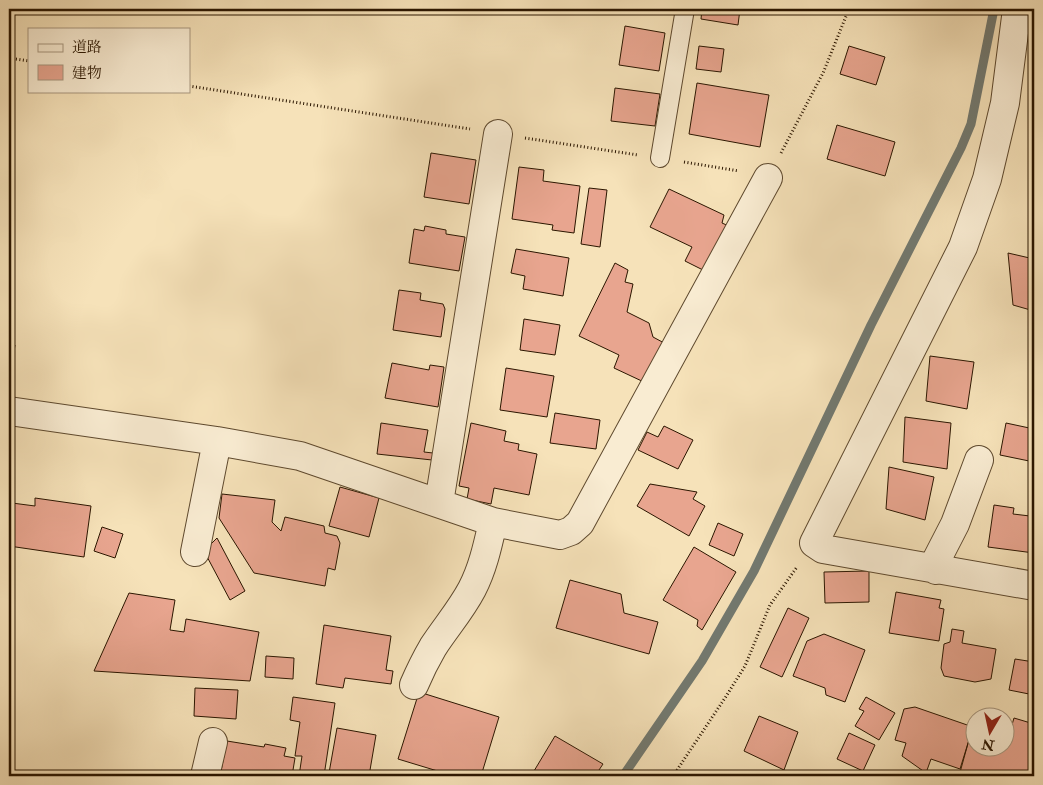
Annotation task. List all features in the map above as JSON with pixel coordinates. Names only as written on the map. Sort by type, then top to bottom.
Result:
[{"type":"street","points":[[1017,9],[1005,103],[987,178],[964,247],[814,544],[823,549],[1034,586]]},
{"type":"street","points":[[439,503],[498,134]]},
{"type":"street","points":[[9,411],[217,441],[300,456],[493,522],[560,535],[571,532],[580,523],[768,178]]},
{"type":"street","points":[[195,552],[217,441]]},
{"type":"street","points":[[936,570],[937,559],[955,524],[979,460]]},
{"type":"street","points":[[414,685],[434,645],[459,612],[473,587],[482,564],[493,522]]},
{"type":"street","points":[[205,776],[213,742]]},
{"type":"lane","points":[[660,158],[685,9]]},
{"type":"path","points":[[768,178],[823,73],[848,9]]},
{"type":"path","points":[[9,58],[28,61]]},
{"type":"path","points":[[672,776],[745,666],[770,604],[814,544]]},
{"type":"building","points":[[702,9],[740,9],[738,25],[701,19]]},
{"type":"building","points":[[625,26],[665,33],[659,71],[619,65]]},
{"type":"building","points":[[699,46],[724,49],[721,72],[696,69]]},
{"type":"building","points":[[849,46],[885,57],[876,85],[840,74]]},
{"type":"building","points":[[697,83],[769,95],[760,147],[689,134]]},
{"type":"building","points":[[615,88],[660,94],[655,126],[611,121]]},
{"type":"building","points":[[837,125],[895,142],[885,176],[827,159]]},
{"type":"building","points":[[431,153],[476,160],[469,204],[424,197]]},
{"type":"building","points":[[519,167],[544,170],[543,181],[580,186],[574,233],[552,230],[553,225],[512,219]]},
{"type":"building","points":[[589,188],[607,190],[600,247],[581,244]]},
{"type":"building","points":[[669,189],[724,215],[722,223],[731,227],[709,273],[685,261],[692,247],[650,227]]},
{"type":"building","points":[[425,226],[446,230],[446,234],[465,237],[459,271],[409,263],[414,229],[424,231]]},
{"type":"building","points":[[516,249],[569,258],[563,296],[523,289],[525,276],[511,273]]},
{"type":"building","points":[[1008,253],[1034,259],[1034,311],[1013,305]]},
{"type":"building","points":[[615,263],[628,270],[625,282],[633,284],[627,312],[649,323],[653,337],[666,344],[646,383],[614,368],[619,355],[579,336]]},
{"type":"building","points":[[399,290],[421,293],[420,300],[443,304],[445,309],[441,337],[393,330]]},
{"type":"building","points":[[524,319],[560,325],[555,355],[520,350]]},
{"type":"building","points":[[9,344],[15,345],[9,383]]},
{"type":"building","points":[[930,356],[974,362],[967,409],[926,401]]},
{"type":"building","points":[[392,363],[429,370],[430,365],[444,367],[438,407],[385,398]]},
{"type":"building","points":[[506,368],[554,376],[547,417],[500,410]]},
{"type":"building","points":[[555,413],[600,420],[596,449],[550,443]]},
{"type":"building","points":[[905,417],[951,423],[947,469],[903,462]]},
{"type":"building","points":[[381,423],[428,430],[424,452],[433,453],[432,460],[377,454]]},
{"type":"building","points":[[471,423],[506,431],[504,441],[519,444],[518,450],[537,454],[529,495],[494,488],[491,504],[467,499],[469,488],[459,486]]},
{"type":"building","points":[[1006,423],[1034,429],[1034,462],[1000,455]]},
{"type":"building","points":[[664,426],[693,440],[678,469],[638,450],[647,432],[658,437]]},
{"type":"building","points":[[889,467],[934,477],[925,520],[886,509]]},
{"type":"building","points":[[650,484],[697,492],[693,499],[705,506],[689,536],[637,506]]},
{"type":"building","points":[[340,487],[379,498],[369,537],[329,526]]},
{"type":"building","points":[[222,494],[275,500],[272,522],[281,531],[285,517],[324,526],[325,533],[337,536],[340,543],[335,570],[328,568],[325,586],[254,573],[219,518]]},
{"type":"building","points":[[35,498],[91,506],[84,557],[9,546],[9,524],[12,503],[35,506]]},
{"type":"building","points":[[994,505],[1014,508],[1013,514],[1030,516],[1030,524],[1034,525],[1034,553],[988,547]]},
{"type":"building","points":[[718,523],[743,534],[734,556],[709,545]]},
{"type":"building","points":[[102,527],[123,534],[115,558],[94,551]]},
{"type":"building","points":[[217,538],[245,591],[230,600],[204,551]]},
{"type":"building","points":[[694,547],[736,572],[702,630],[697,626],[698,620],[663,600]]},
{"type":"building","points":[[869,571],[869,602],[825,603],[824,572]]},
{"type":"building","points":[[570,580],[621,594],[624,613],[658,622],[649,654],[556,628]]},
{"type":"building","points":[[896,592],[941,600],[939,608],[944,609],[939,641],[889,633]]},
{"type":"building","points":[[129,593],[175,600],[170,630],[184,632],[186,619],[259,632],[250,681],[94,671]]},
{"type":"building","points":[[788,608],[809,618],[782,677],[760,667]]},
{"type":"building","points":[[324,625],[391,636],[386,670],[393,671],[391,684],[345,678],[343,688],[316,684]]},
{"type":"building","points":[[952,629],[964,631],[962,643],[996,649],[991,679],[975,682],[944,676],[941,668],[944,644],[950,642]]},
{"type":"building","points":[[824,634],[865,650],[845,702],[826,695],[825,688],[793,676],[807,641]]},
{"type":"building","points":[[266,656],[294,658],[293,679],[265,677]]},
{"type":"building","points":[[1015,659],[1034,662],[1034,695],[1009,690]]},
{"type":"building","points":[[195,688],[238,690],[236,719],[194,716]]},
{"type":"building","points":[[419,692],[499,717],[481,776],[454,776],[398,759]]},
{"type":"building","points":[[293,697],[335,703],[324,776],[299,776],[302,756],[295,756],[300,722],[290,720]]},
{"type":"building","points":[[866,697],[895,713],[879,740],[855,726],[864,711],[859,709]]},
{"type":"building","points":[[915,707],[966,725],[966,750],[960,769],[931,759],[926,773],[902,756],[906,743],[895,740],[904,709]]},
{"type":"building","points":[[759,716],[798,732],[784,770],[744,751]]},
{"type":"building","points":[[1016,719],[1034,724],[1034,776],[959,776],[966,751],[966,758],[1016,758]]},
{"type":"building","points":[[337,728],[376,735],[369,776],[346,776],[329,773]]},
{"type":"building","points":[[849,733],[875,745],[863,771],[837,759]]},
{"type":"building","points":[[555,736],[603,764],[595,776],[531,776]]},
{"type":"building","points":[[227,741],[264,747],[265,744],[286,748],[284,756],[295,758],[292,776],[220,776]]},
{"type":"building","points":[[828,772],[850,776],[827,776]]},
{"type":"waterway","points":[[623,776],[702,661],[754,571],[871,325],[961,148],[971,124],[994,9]]}]
